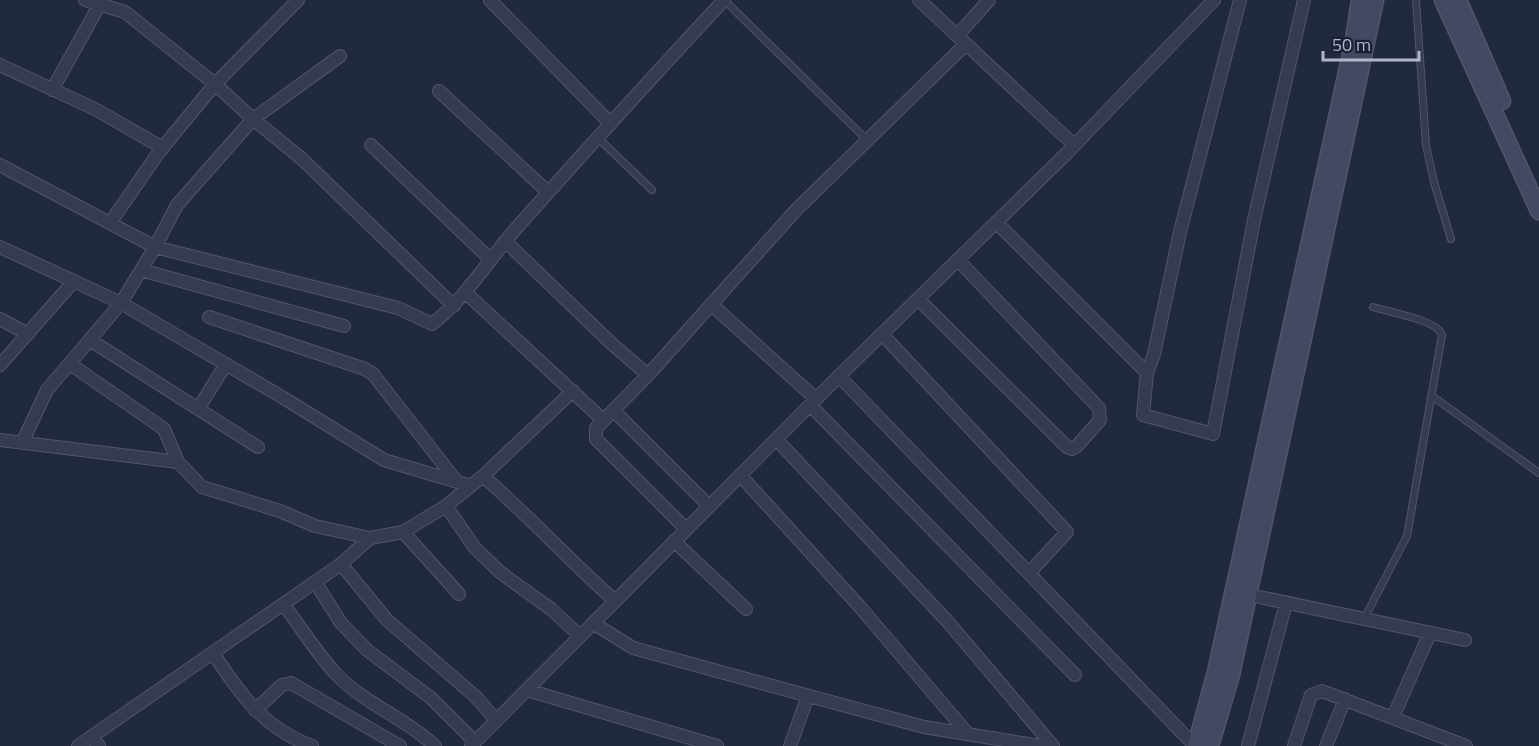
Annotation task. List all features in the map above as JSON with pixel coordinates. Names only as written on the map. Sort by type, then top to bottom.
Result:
[{"type":"street","points":[[85,0],[125,12],[215,84],[302,159],[454,306]]},
{"type":"street","points":[[110,223],[163,148],[215,84],[298,0]]},
{"type":"street","points":[[489,0],[610,123]]},
{"type":"street","points":[[919,0],[1074,145]]},
{"type":"street","points":[[686,529],[596,439],[596,428],[648,375],[796,210],[867,140],[962,40],[989,0]]},
{"type":"street","points":[[315,582],[341,623],[367,650],[431,698],[473,744],[839,376],[1074,145],[1214,0]]},
{"type":"street","points":[[1240,0],[1180,232],[1154,354],[1147,373],[1143,415],[1213,434],[1254,220],[1304,0]]},
{"type":"street","points":[[1210,746],[1231,675],[1241,593],[1354,40],[1360,0]]},
{"type":"street","points":[[839,376],[1195,746],[1241,593],[1375,0]]},
{"type":"street","points":[[1443,0],[1539,211]]},
{"type":"street","points":[[1458,0],[1539,184]]},
{"type":"street","points":[[0,165],[155,247],[398,308],[432,324],[454,306],[505,241],[721,1]]},
{"type":"street","points":[[52,90],[100,4]]},
{"type":"street","points":[[22,442],[48,390],[121,303],[177,205],[253,119],[340,56]]},
{"type":"street","points":[[0,65],[95,109],[163,148]]},
{"type":"street","points":[[439,92],[548,192]]},
{"type":"street","points":[[371,145],[490,260]]},
{"type":"street","points":[[996,222],[1147,373]]},
{"type":"street","points":[[505,241],[612,344],[648,375]]},
{"type":"street","points":[[0,247],[121,303],[384,460],[471,486]]},
{"type":"street","points":[[918,298],[1067,447],[1072,449],[1077,446],[1100,420],[1099,408],[958,260]]},
{"type":"street","points":[[141,270],[344,326]]},
{"type":"street","points":[[0,365],[75,281]]},
{"type":"street","points":[[465,292],[603,420]]},
{"type":"street","points":[[711,304],[813,402],[1075,675]]},
{"type":"street","points":[[209,317],[365,369],[373,374],[457,482]]},
{"type":"street","points":[[0,320],[28,334]]},
{"type":"street","points":[[882,334],[1067,532],[1029,573]]},
{"type":"street","points":[[90,340],[258,447]]},
{"type":"street","points":[[70,364],[164,429],[178,462],[202,488],[280,511],[315,526],[370,538],[403,532],[446,507],[483,476],[573,391]]},
{"type":"street","points":[[198,409],[226,364]]},
{"type":"street","points":[[613,410],[709,506]]},
{"type":"street","points":[[776,439],[948,622],[1053,746]]},
{"type":"street","points":[[0,440],[178,462]]},
{"type":"street","points":[[740,475],[860,607],[968,734]]},
{"type":"street","points":[[483,476],[521,509],[575,566],[615,601]]},
{"type":"street","points":[[446,507],[476,548],[501,573],[551,609],[580,636]]},
{"type":"street","points":[[403,532],[459,594]]},
{"type":"street","points":[[78,746],[95,741],[213,653],[341,564],[370,538]]},
{"type":"street","points":[[674,541],[746,609]]},
{"type":"street","points":[[341,564],[387,620],[476,697],[496,720]]},
{"type":"street","points":[[1241,593],[1465,640]]},
{"type":"street","points":[[1248,746],[1286,603]]},
{"type":"street","points":[[283,604],[337,675],[373,704],[418,730],[435,746]]},
{"type":"street","points":[[593,623],[633,648],[924,727],[968,734],[996,742],[1040,746]]},
{"type":"street","points":[[1393,717],[1430,633]]},
{"type":"street","points":[[213,653],[248,704],[290,738],[312,746]]},
{"type":"street","points":[[255,710],[282,685],[291,683],[400,746]]},
{"type":"street","points":[[527,690],[717,746]]},
{"type":"street","points":[[1294,746],[1311,695],[1322,691],[1466,746]]},
{"type":"street","points":[[790,746],[808,696]]},
{"type":"street","points":[[1326,746],[1345,699]]},
{"type":"lane","points":[[1416,0],[1426,145],[1451,239]]},
{"type":"lane","points":[[721,1],[867,140]]},
{"type":"lane","points":[[597,138],[652,189]]},
{"type":"lane","points":[[1364,619],[1407,536],[1432,396],[1441,330],[1432,324],[1373,307]]},
{"type":"lane","points":[[1432,396],[1539,473]]}]
